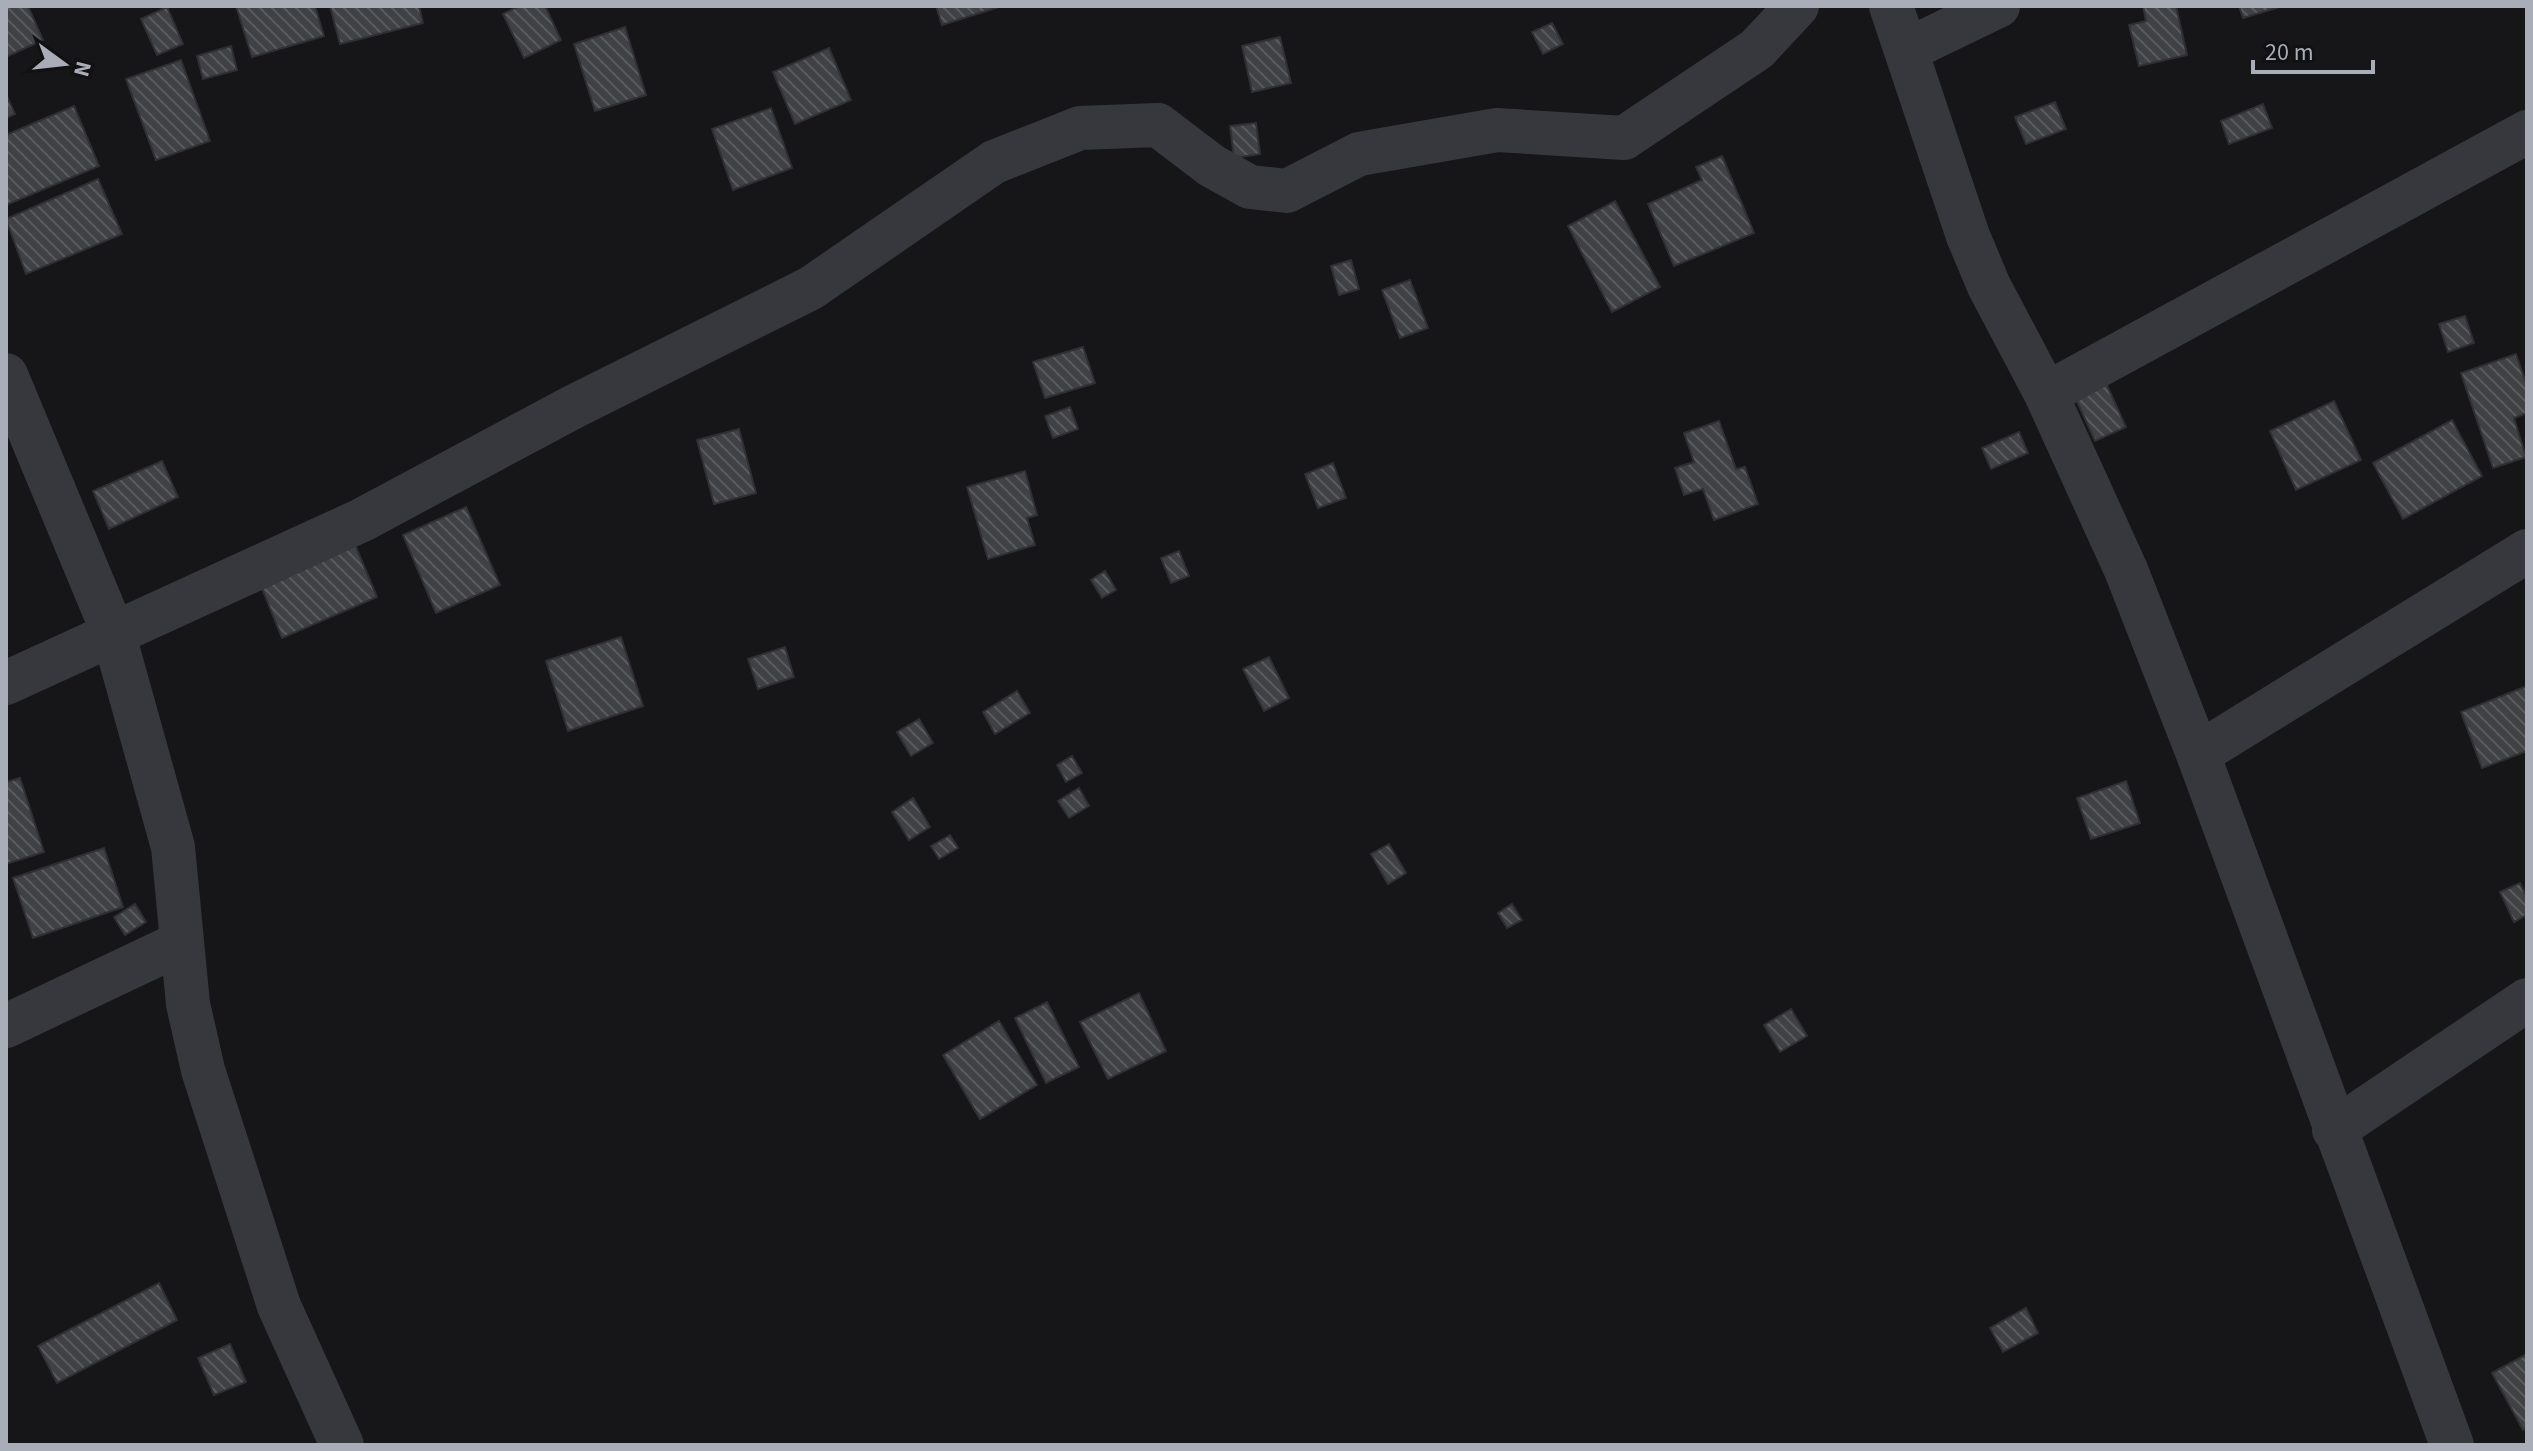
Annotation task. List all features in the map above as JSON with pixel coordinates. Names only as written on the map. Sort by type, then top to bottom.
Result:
[{"type":"street","points":[[6,683],[362,520],[573,407],[811,288],[994,162],[1080,128],[1158,125],[1212,166],[1250,187],[1287,191],[1359,154],[1497,130],[1624,138],[1757,49],[1797,6]]},
{"type":"street","points":[[1891,6],[1968,236],[1989,286],[2046,394],[2126,570],[2198,754],[2452,1445]]},
{"type":"street","points":[[1907,50],[1998,6]]},
{"type":"street","points":[[2046,394],[2527,132]]},
{"type":"street","points":[[6,375],[113,632],[173,847],[188,1004],[203,1070],[279,1306],[342,1445]]},
{"type":"street","points":[[2198,754],[2527,551]]},
{"type":"street","points":[[6,1026],[181,943]]},
{"type":"street","points":[[2334,1130],[2527,1000]]},
{"type":"building","points":[[6,6],[28,6],[43,40],[6,57]]},
{"type":"building","points":[[236,6],[315,6],[324,36],[252,57]]},
{"type":"building","points":[[330,6],[419,6],[423,23],[340,44]]},
{"type":"building","points":[[519,6],[545,6],[561,40],[524,58],[503,14]]},
{"type":"building","points":[[936,6],[1002,6],[942,25]]},
{"type":"building","points":[[2143,6],[2176,6],[2187,55],[2139,66],[2129,25],[2146,21]]},
{"type":"building","points":[[2239,6],[2283,6],[2243,18]]},
{"type":"building","points":[[167,7],[183,44],[157,55],[141,19]]},
{"type":"building","points":[[1552,23],[1563,44],[1543,54],[1532,32]]},
{"type":"building","points":[[625,27],[646,95],[595,111],[574,44]]},
{"type":"building","points":[[1280,37],[1291,83],[1252,92],[1242,46]]},
{"type":"building","points":[[231,46],[237,70],[203,79],[197,56]]},
{"type":"building","points":[[829,48],[851,100],[795,124],[773,72]]},
{"type":"building","points":[[181,60],[210,141],[156,160],[126,79]]},
{"type":"building","points":[[6,94],[15,114],[6,118]]},
{"type":"building","points":[[2055,102],[2066,129],[2026,144],[2015,117]]},
{"type":"building","points":[[2263,104],[2272,128],[2229,144],[2221,121]]},
{"type":"building","points":[[74,106],[99,166],[6,205],[6,135]]},
{"type":"building","points":[[771,108],[792,168],[733,190],[712,129]]},
{"type":"building","points":[[1256,123],[1260,154],[1234,158],[1230,126]]},
{"type":"building","points":[[1722,156],[1754,233],[1674,266],[1648,204],[1702,180],[1696,167]]},
{"type":"building","points":[[98,179],[122,234],[26,274],[6,219]]},
{"type":"building","points":[[1615,201],[1660,287],[1612,312],[1568,226]]},
{"type":"building","points":[[1351,260],[1359,289],[1339,295],[1331,266]]},
{"type":"building","points":[[1410,280],[1428,328],[1400,338],[1382,290]]},
{"type":"building","points":[[2465,316],[2474,343],[2448,352],[2439,324]]},
{"type":"building","points":[[1083,347],[1095,383],[1045,398],[1033,362]]},
{"type":"building","points":[[2516,354],[2527,386],[2527,413],[2514,418],[2526,457],[2493,468],[2461,373]]},
{"type":"building","points":[[2105,381],[2126,427],[2095,441],[2074,395]]},
{"type":"building","points":[[2334,401],[2361,460],[2296,490],[2270,431]]},
{"type":"building","points":[[1070,407],[1078,429],[1053,438],[1045,416]]},
{"type":"building","points":[[2452,420],[2482,476],[2403,519],[2373,463]]},
{"type":"building","points":[[1719,421],[1736,469],[1745,467],[1758,504],[1714,520],[1703,489],[1684,495],[1675,468],[1694,462],[1684,433]]},
{"type":"building","points":[[739,429],[756,493],[714,504],[697,440]]},
{"type":"building","points":[[2019,432],[2028,453],[1991,469],[1982,448]]},
{"type":"building","points":[[162,461],[178,497],[109,529],[93,491]]},
{"type":"building","points":[[1333,463],[1346,498],[1318,508],[1305,474]]},
{"type":"building","points":[[1025,471],[1037,515],[1027,518],[1035,545],[988,559],[967,487]]},
{"type":"building","points":[[466,507],[500,585],[436,613],[403,535]]},
{"type":"building","points":[[351,535],[377,597],[282,638],[257,576]]},
{"type":"building","points":[[1179,551],[1189,576],[1171,583],[1161,558]]},
{"type":"building","points":[[1105,571],[1116,590],[1102,598],[1091,580]]},
{"type":"building","points":[[621,637],[643,706],[568,731],[546,661]]},
{"type":"building","points":[[785,647],[794,677],[758,689],[748,659]]},
{"type":"building","points":[[1269,657],[1289,698],[1264,711],[1243,669]]},
{"type":"building","points":[[2527,686],[2527,751],[2482,768],[2461,712]]},
{"type":"building","points":[[1017,691],[1030,713],[995,734],[983,712]]},
{"type":"building","points":[[919,719],[933,743],[911,756],[897,732]]},
{"type":"building","points":[[1072,756],[1082,773],[1066,782],[1057,765]]},
{"type":"building","points":[[20,778],[44,852],[6,864],[6,782]]},
{"type":"building","points":[[2126,781],[2140,823],[2091,839],[2077,798]]},
{"type":"building","points":[[1079,788],[1089,806],[1069,818],[1058,801]]},
{"type":"building","points":[[913,798],[930,827],[909,840],[892,812]]},
{"type":"building","points":[[950,835],[958,848],[939,859],[931,846]]},
{"type":"building","points":[[1389,844],[1406,873],[1388,884],[1371,854]]},
{"type":"building","points":[[104,848],[123,907],[33,938],[13,878]]},
{"type":"building","points":[[2520,883],[2527,898],[2527,915],[2514,922],[2500,892]]},
{"type":"building","points":[[135,904],[146,922],[125,935],[114,917]]},
{"type":"building","points":[[1512,904],[1522,920],[1507,928],[1498,913]]},
{"type":"building","points":[[1139,993],[1166,1051],[1108,1079],[1080,1022]]},
{"type":"building","points":[[1047,1002],[1079,1067],[1046,1083],[1015,1018]]},
{"type":"building","points":[[1791,1009],[1807,1036],[1780,1052],[1764,1025]]},
{"type":"building","points":[[999,1021],[1037,1085],[980,1119],[943,1055]]},
{"type":"building","points":[[159,1283],[177,1320],[57,1383],[38,1346]]},
{"type":"building","points":[[2026,1308],[2038,1333],[2003,1352],[1990,1328]]},
{"type":"building","points":[[230,1344],[246,1382],[214,1395],[198,1358]]},
{"type":"building","points":[[2527,1354],[2527,1427],[2523,1430],[2492,1373]]}]
